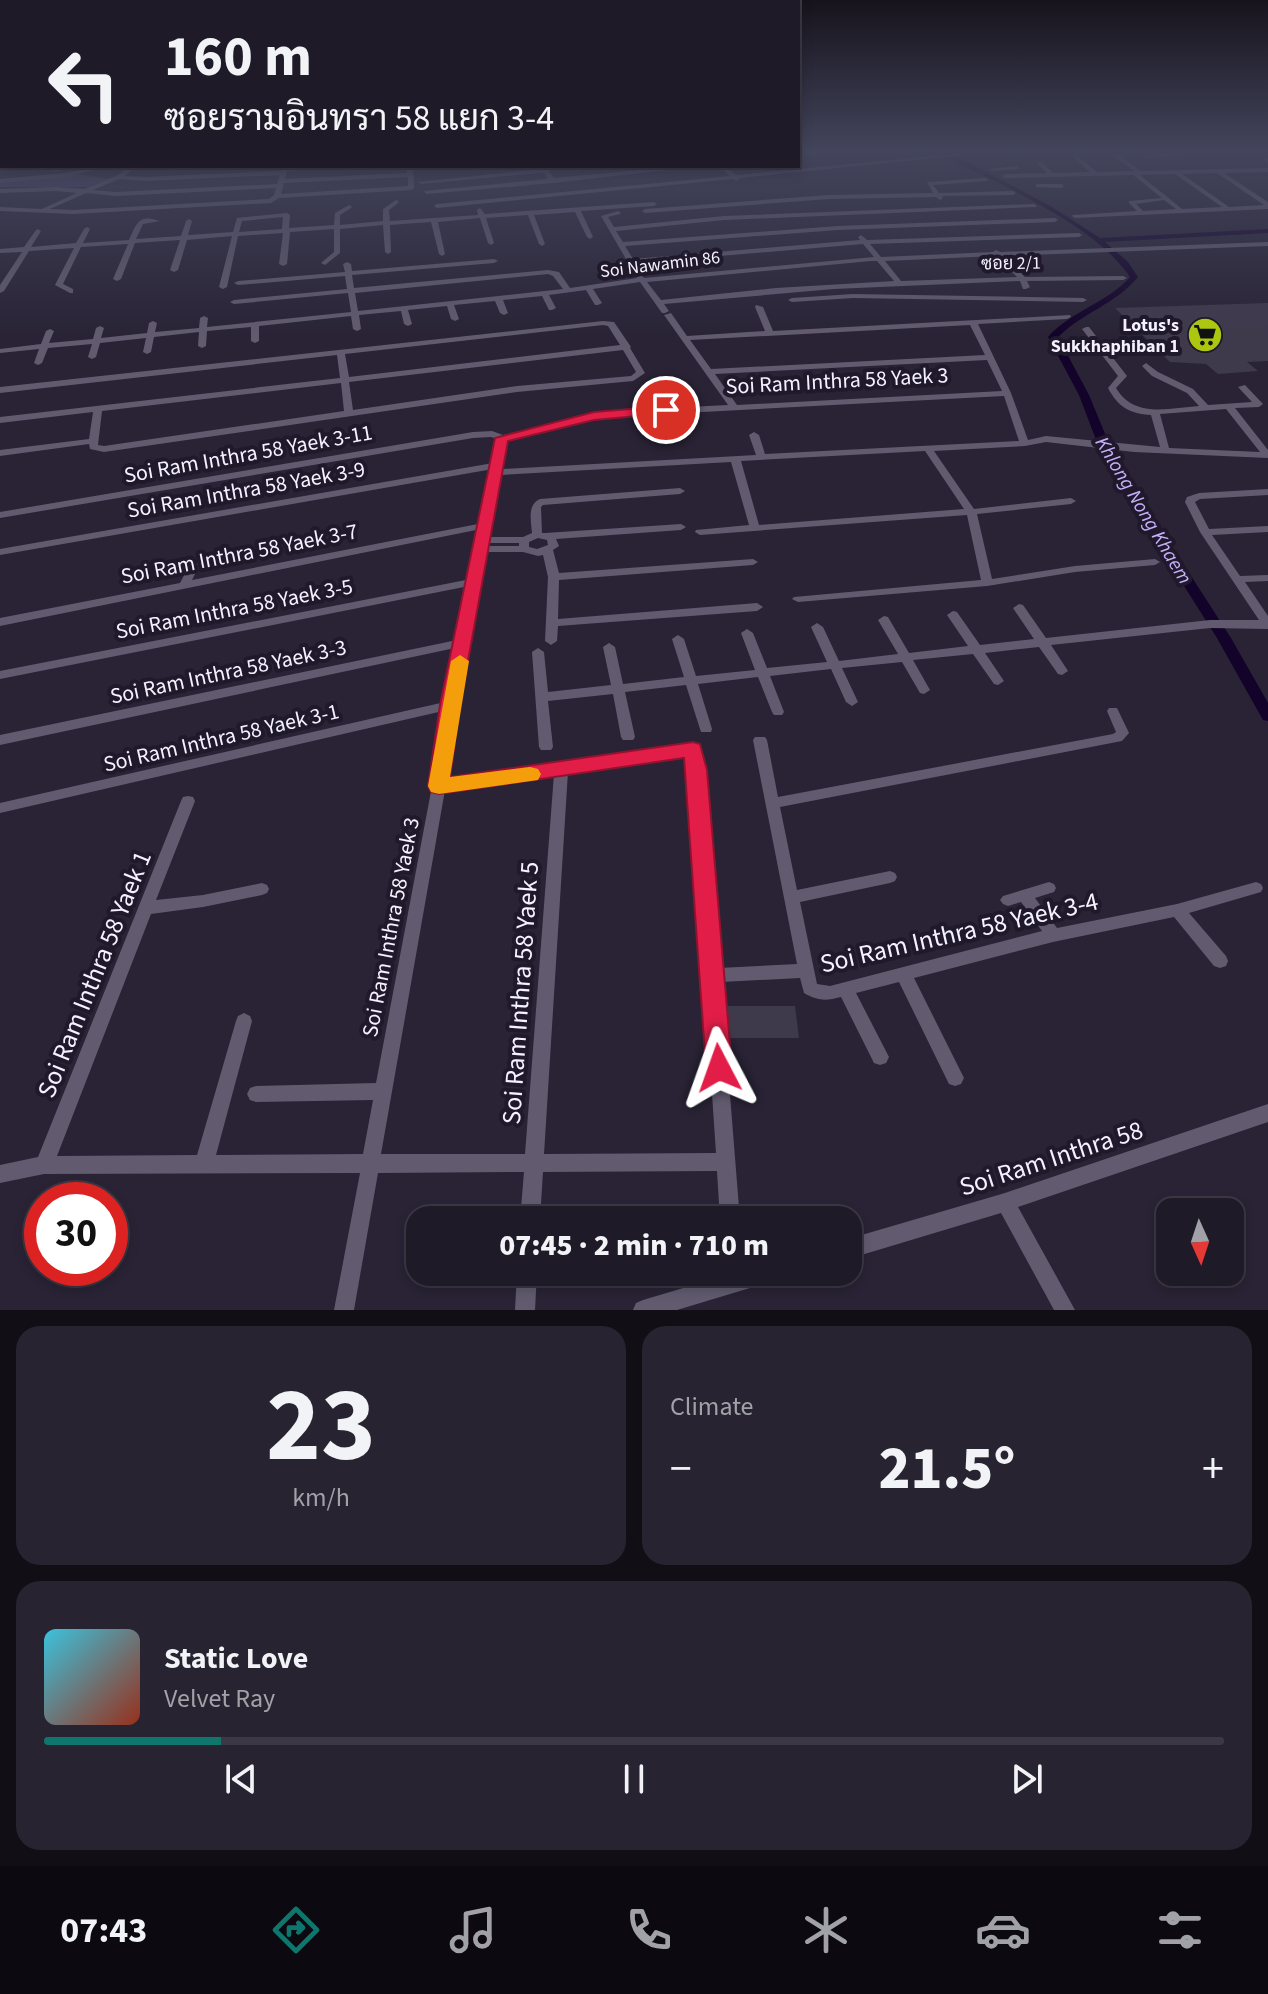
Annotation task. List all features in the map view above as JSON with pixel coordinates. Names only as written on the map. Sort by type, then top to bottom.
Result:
[{"type":"street","points":[[325,263],[337,253],[338,213]]},
{"type":"street","points":[[386,213],[388,252]]},
{"type":"street","points":[[0,251],[528,213]]},
{"type":"street","points":[[530,213],[542,244]]},
{"type":"street","points":[[579,213],[590,237]]},
{"type":"street","points":[[616,213],[604,216],[642,280],[687,338],[734,407]]},
{"type":"street","points":[[664,309],[771,276],[746,249],[720,213]]},
{"type":"street","points":[[613,229],[724,218],[818,213]]},
{"type":"street","points":[[841,213],[898,281]]},
{"type":"street","points":[[957,213],[1022,278],[1026,287]]},
{"type":"street","points":[[1075,216],[1122,213]]},
{"type":"street","points":[[223,287],[239,219],[255,215],[287,215],[283,264]]},
{"type":"street","points":[[482,216],[491,243]]},
{"type":"street","points":[[434,220],[442,254]]},
{"type":"street","points":[[622,244],[851,226],[1055,220]]},
{"type":"street","points":[[117,279],[140,222],[157,221]]},
{"type":"street","points":[[174,270],[189,221]]},
{"type":"street","points":[[70,291],[59,285],[87,229]]},
{"type":"street","points":[[0,291],[38,231]]},
{"type":"street","points":[[631,261],[746,249],[866,242],[1079,235]]},
{"type":"street","points":[[882,260],[1115,254],[1268,246]]},
{"type":"street","points":[[238,283],[347,269],[493,256],[501,277]]},
{"type":"street","name":"Soi Nawamin 86","points":[[0,351],[589,289],[642,280],[771,276],[882,260]]},
{"type":"street","points":[[347,269],[357,329]]},
{"type":"street","points":[[234,302],[545,273],[556,274],[568,291]]},
{"type":"street","name":"ซอย 2/1","points":[[771,276],[898,281],[1123,278]]},
{"type":"street","points":[[589,289],[598,303]]},
{"type":"street","points":[[544,293],[552,308]]},
{"type":"street","points":[[792,300],[853,296],[1083,300]]},
{"type":"street","points":[[498,298],[504,313]]},
{"type":"street","points":[[996,298],[1009,320]]},
{"type":"street","points":[[450,303],[455,319]]},
{"type":"street","points":[[759,307],[769,332]]},
{"type":"street","points":[[404,308],[408,324]]},
{"type":"street","points":[[687,338],[1067,317]]},
{"type":"street","points":[[202,346],[204,318]]},
{"type":"street","points":[[304,318],[306,333]]},
{"type":"street","points":[[973,322],[1007,393],[1025,443]]},
{"type":"street","points":[[147,352],[153,323]]},
{"type":"street","points":[[255,323],[255,341]]},
{"type":"street","points":[[0,390],[603,323],[611,324],[641,373],[638,377],[349,413],[104,449],[93,447],[98,408]]},
{"type":"street","points":[[92,357],[100,328]]},
{"type":"street","points":[[1086,329],[1123,376],[1112,388],[1122,405],[1136,412],[1259,404],[1242,387]]},
{"type":"street","points":[[38,363],[50,331]]},
{"type":"street","points":[[0,420],[627,347]]},
{"type":"street","points":[[341,352],[349,413]]},
{"type":"street","points":[[710,372],[991,357]]},
{"type":"street","points":[[1146,366],[1162,378],[1190,391],[1207,409]]},
{"type":"street","name":"Soi Ram Inthra 58 Yaek 3","points":[[344,1310],[439,786],[450,705],[485,538],[502,438],[594,416],[1007,393]]},
{"type":"street","points":[[1230,408],[1268,455]]},
{"type":"street","points":[[1155,412],[1165,450]]},
{"type":"street","name":"Soi Ram Inthra 58 Yaek 3-11","points":[[0,515],[473,435],[492,434],[502,438]]},
{"type":"street","points":[[754,435],[761,457]]},
{"type":"street","name":"Soi Ram Inthra 58 Yaek 3-9","points":[[0,552],[498,469],[1025,443],[1046,439],[1090,445],[1268,455]]},
{"type":"street","points":[[0,453],[93,441]]},
{"type":"street","points":[[927,448],[971,512],[987,583]]},
{"type":"street","points":[[735,458],[755,528]]},
{"type":"street","points":[[551,641],[554,577],[548,551],[555,543],[542,535],[536,507],[540,502],[680,491]]},
{"type":"street","points":[[1268,492],[1191,499],[1205,532],[1268,624]]},
{"type":"street","points":[[700,532],[971,512],[1071,501]]},
{"type":"street","points":[[524,545],[542,535],[681,527]]},
{"type":"street","points":[[1205,532],[1268,529]]},
{"type":"street","name":"Soi Ram Inthra 58 Yaek 3-7","points":[[0,622],[185,584],[485,538],[524,545],[532,553],[548,551]]},
{"type":"street","points":[[185,584],[193,568],[216,557]]},
{"type":"street","points":[[554,577],[753,562]]},
{"type":"street","points":[[798,599],[987,583],[1075,569],[1155,562]]},
{"type":"street","points":[[1238,579],[1268,578]]},
{"type":"street","name":"Soi Ram Inthra 58 Yaek 3-5","points":[[0,675],[476,581]]},
{"type":"street","points":[[552,623],[757,607]]},
{"type":"street","points":[[1019,608],[1062,671]]},
{"type":"street","points":[[953,615],[998,681]]},
{"type":"street","points":[[884,620],[924,690]]},
{"type":"street","points":[[542,697],[1216,624],[1268,624]]},
{"type":"street","points":[[817,627],[852,702]]},
{"type":"street","points":[[747,633],[778,712]]},
{"type":"street","points":[[678,639],[706,729]]},
{"type":"street","name":"Soi Ram Inthra 58 Yaek 3-3","points":[[0,740],[464,642]]},
{"type":"street","points":[[609,647],[628,737]]},
{"type":"street","points":[[538,652],[546,747]]},
{"type":"street","name":"Soi Ram Inthra 58 Yaek 3-1","points":[[0,808],[450,705]]},
{"type":"street","points":[[772,803],[1117,738],[1123,733],[1123,727],[1113,711]]},
{"type":"street","name":"Soi Ram Inthra 58 Yaek 3-4","points":[[760,740],[806,971],[810,988],[814,991],[825,994],[1053,935],[1177,910],[1256,888]]},
{"type":"street","points":[[439,786],[693,749],[729,1206]]},
{"type":"street","name":"Soi Ram Inthra 58 Yaek 5","points":[[531,1206],[561,770]]},
{"type":"street","name":"Soi Ram Inthra 58 Yaek 1","points":[[44,1165],[188,801]]},
{"type":"street","points":[[791,898],[890,877]]},
{"type":"street","points":[[1008,900],[1049,888]]},
{"type":"street","points":[[145,908],[262,889]]},
{"type":"street","points":[[1024,894],[1053,935]]},
{"type":"street","points":[[1177,910],[1220,961]]},
{"type":"street","points":[[712,975],[806,971]]},
{"type":"street","points":[[903,973],[955,1078]]},
{"type":"street","points":[[845,989],[880,1057]]},
{"type":"street","points":[[204,1164],[244,1021]]},
{"type":"street","points":[[256,1094],[382,1091]]},
{"type":"street","name":"Soi Ram Inthra 58","points":[[862,1245],[1005,1202],[1268,1113]]},
{"type":"street","points":[[0,1174],[44,1165],[725,1162]]},
{"type":"street","points":[[1005,1202],[1065,1310]]},
{"type":"street","points":[[525,1310],[526,1286]]},
{"type":"street","points":[[643,1310],[710,1286]]},
{"type":"building","name":"Lotus's Sukkhaphiban 1","points":[[1268,303],[1268,361],[1247,362],[1258,371],[1218,374],[1206,364],[1170,362],[1115,308]]},
{"type":"building","points":[[726,1006],[795,1006],[799,1038],[728,1038]]},
{"type":"waterway","name":"Khlong Nong Khaem","points":[[1057,213],[1111,250],[1134,277],[1116,295],[1072,321],[1053,337],[1084,395],[1109,458],[1224,638],[1268,716]]},
{"type":"waterway","points":[[1098,240],[1268,231]]},
{"type":"slow traffic","points":[[460,661],[450,705],[439,786],[530,774]]},
{"type":"place","name":"Lotus's Sukkhaphiban 1","points":[[1205,335]]},
{"type":"route","points":[[666,410],[594,416],[502,438],[483,549],[450,705],[439,786],[693,749],[719,1068]]}]
